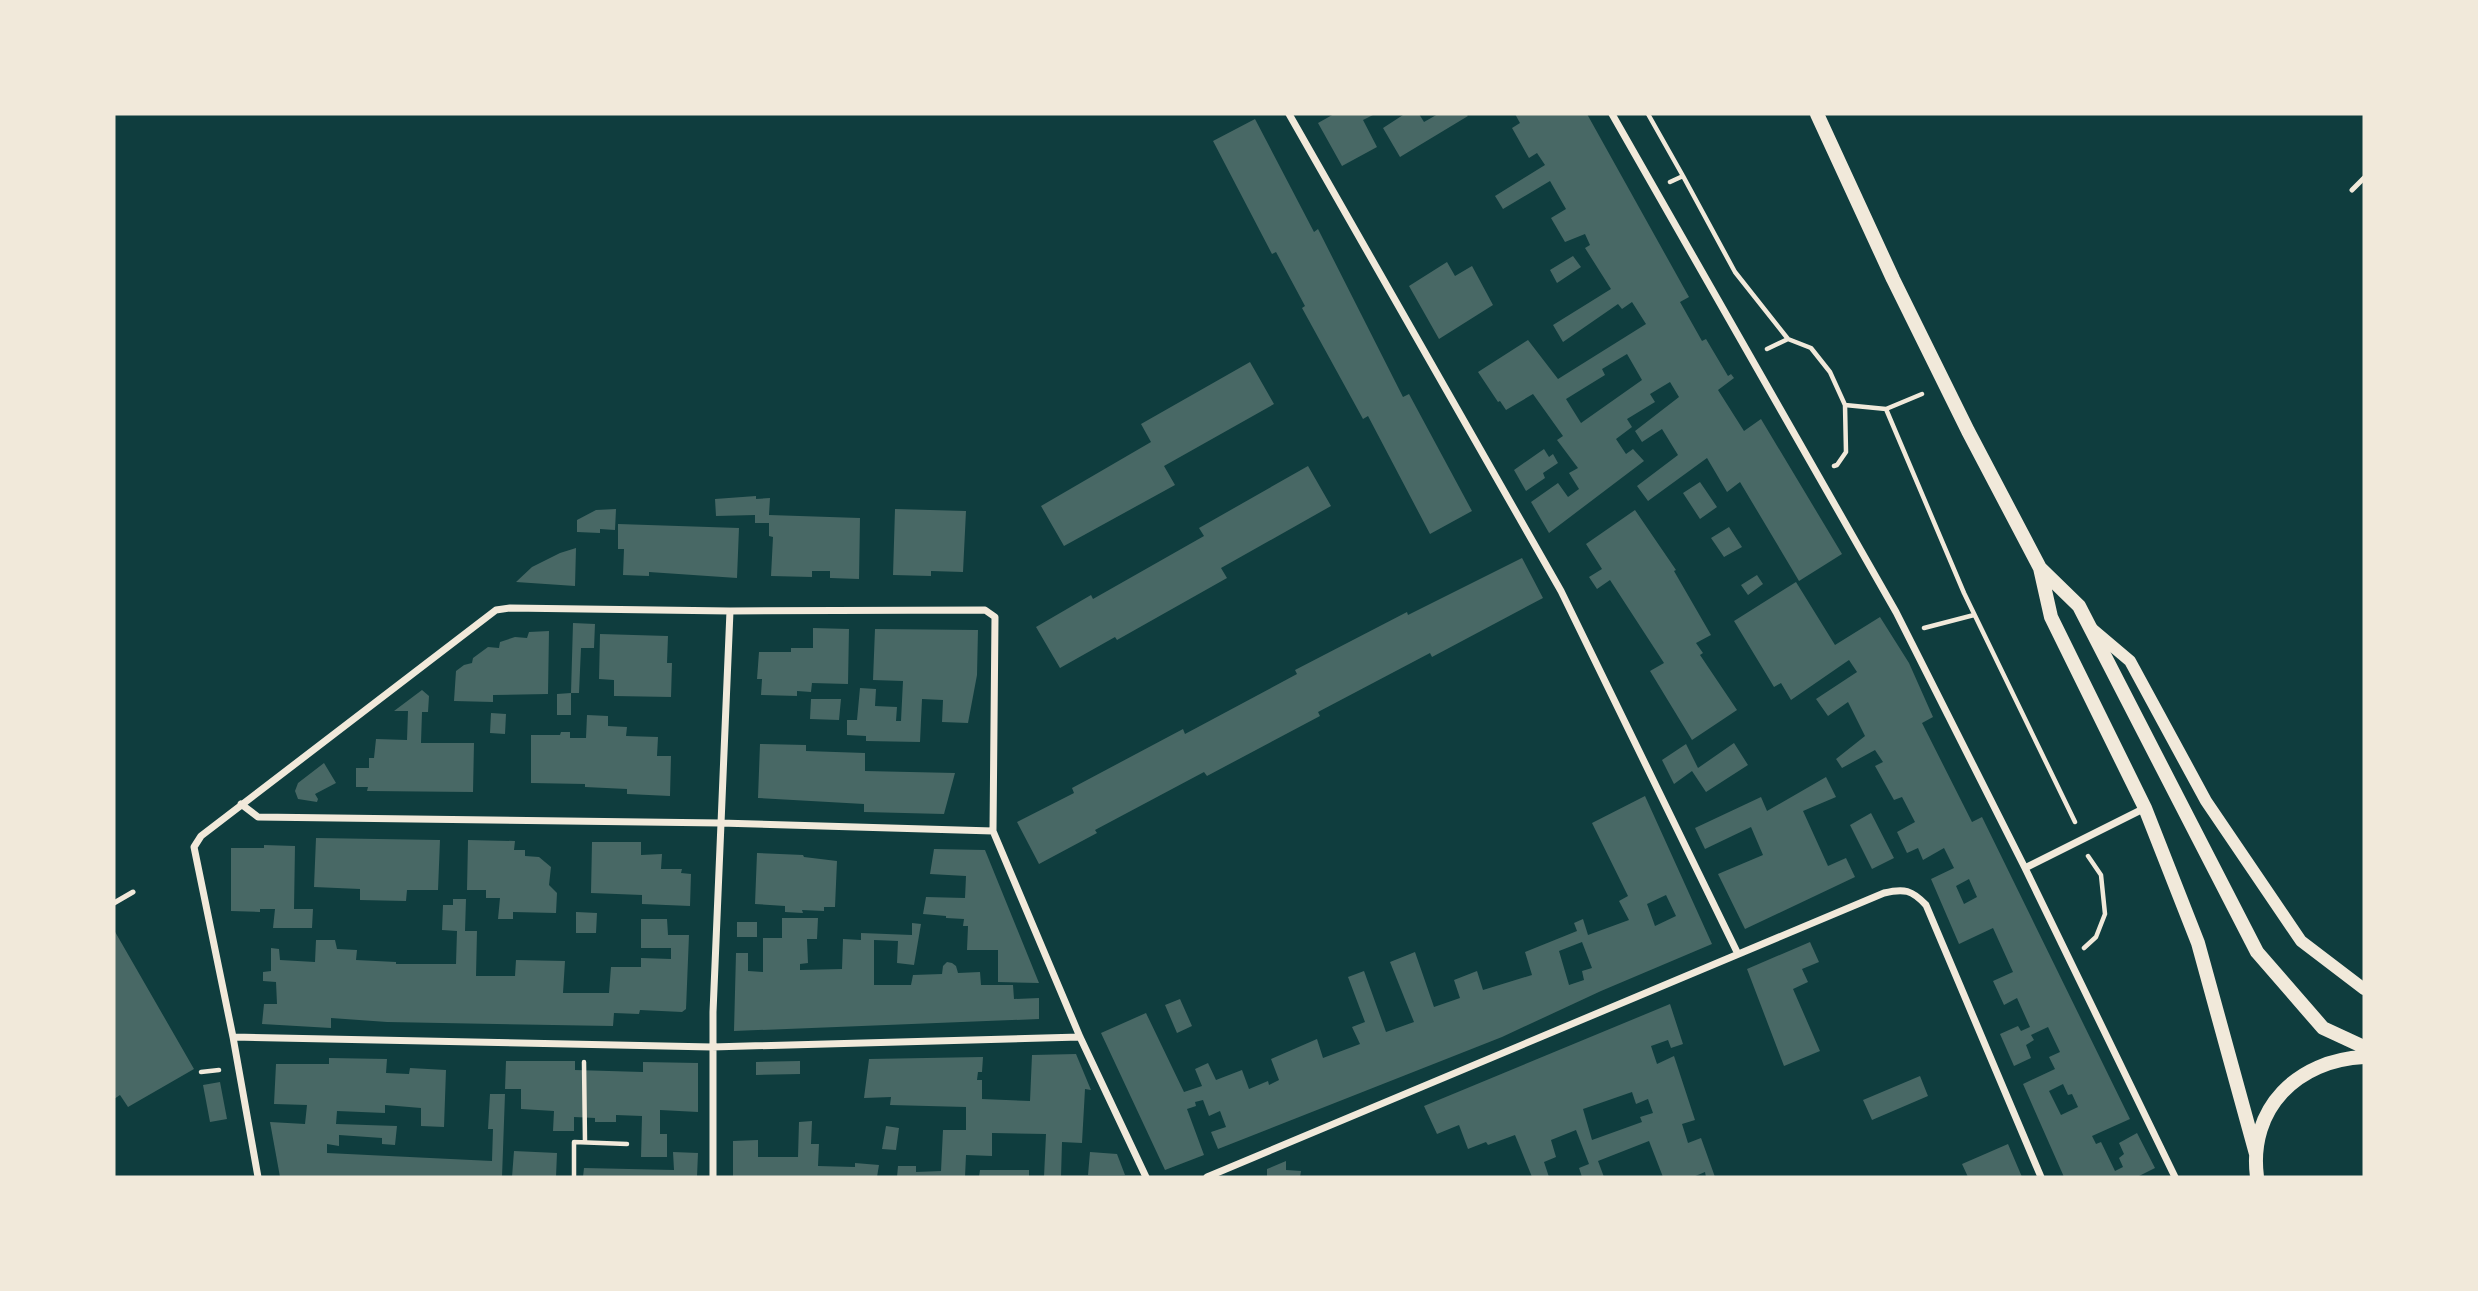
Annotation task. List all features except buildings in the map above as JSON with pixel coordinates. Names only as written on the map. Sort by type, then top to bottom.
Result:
[{"type":"main road","points":[[1817,114],[1893,279],[2040,568],[2051,617],[2144,808],[2198,943],[2256,1154]]},
{"type":"main road","points":[[2040,568],[2079,606],[2257,952],[2323,1028],[2364,1047]]},
{"type":"main road","points":[[2257,1177],[2256,1154],[2259,1136],[2270,1110],[2281,1094],[2296,1079],[2330,1061],[2364,1056]]},
{"type":"street","points":[[1289,114],[1560,591],[1738,954]]},
{"type":"street","points":[[1612,114],[1906,632],[2175,1177]]},
{"type":"street","points":[[258,1177],[233,1037],[194,847],[201,836],[241,804],[496,610],[985,610],[995,617],[993,831],[1080,1037],[1146,1177]]},
{"type":"street","points":[[713,1177],[712,1047],[730,611]]},
{"type":"street","points":[[2091,628],[2130,661],[2206,800],[2301,941],[2364,989]]},
{"type":"street","points":[[241,804],[258,817],[720,823],[993,831]]},
{"type":"street","points":[[2025,869],[2144,808]]},
{"type":"street","points":[[1207,1177],[1884,893],[1900,889],[1912,891],[1926,905],[2040,1177]]},
{"type":"street","points":[[233,1037],[712,1047],[1080,1037]]},
{"type":"lane","points":[[2352,190],[2364,178]]},
{"type":"lane","points":[[114,903],[133,892]]},
{"type":"path","points":[[1648,114],[1735,272],[1788,339],[1811,348],[1830,372],[1845,405],[1846,452],[1837,465],[1815,470]]},
{"type":"path","points":[[1655,190],[1683,176]]},
{"type":"path","points":[[1750,356],[1788,339]]},
{"type":"path","points":[[1845,405],[1886,410],[1922,394]]},
{"type":"path","points":[[1886,410],[1975,615],[2078,828]]},
{"type":"path","points":[[1906,632],[1975,615]]},
{"type":"path","points":[[2075,956],[2095,937],[2105,914],[2101,876],[2082,847]]},
{"type":"path","points":[[584,1045],[585,1142]]},
{"type":"path","points":[[201,1072],[227,1069]]},
{"type":"path","points":[[574,1177],[574,1142],[627,1143]]}]
